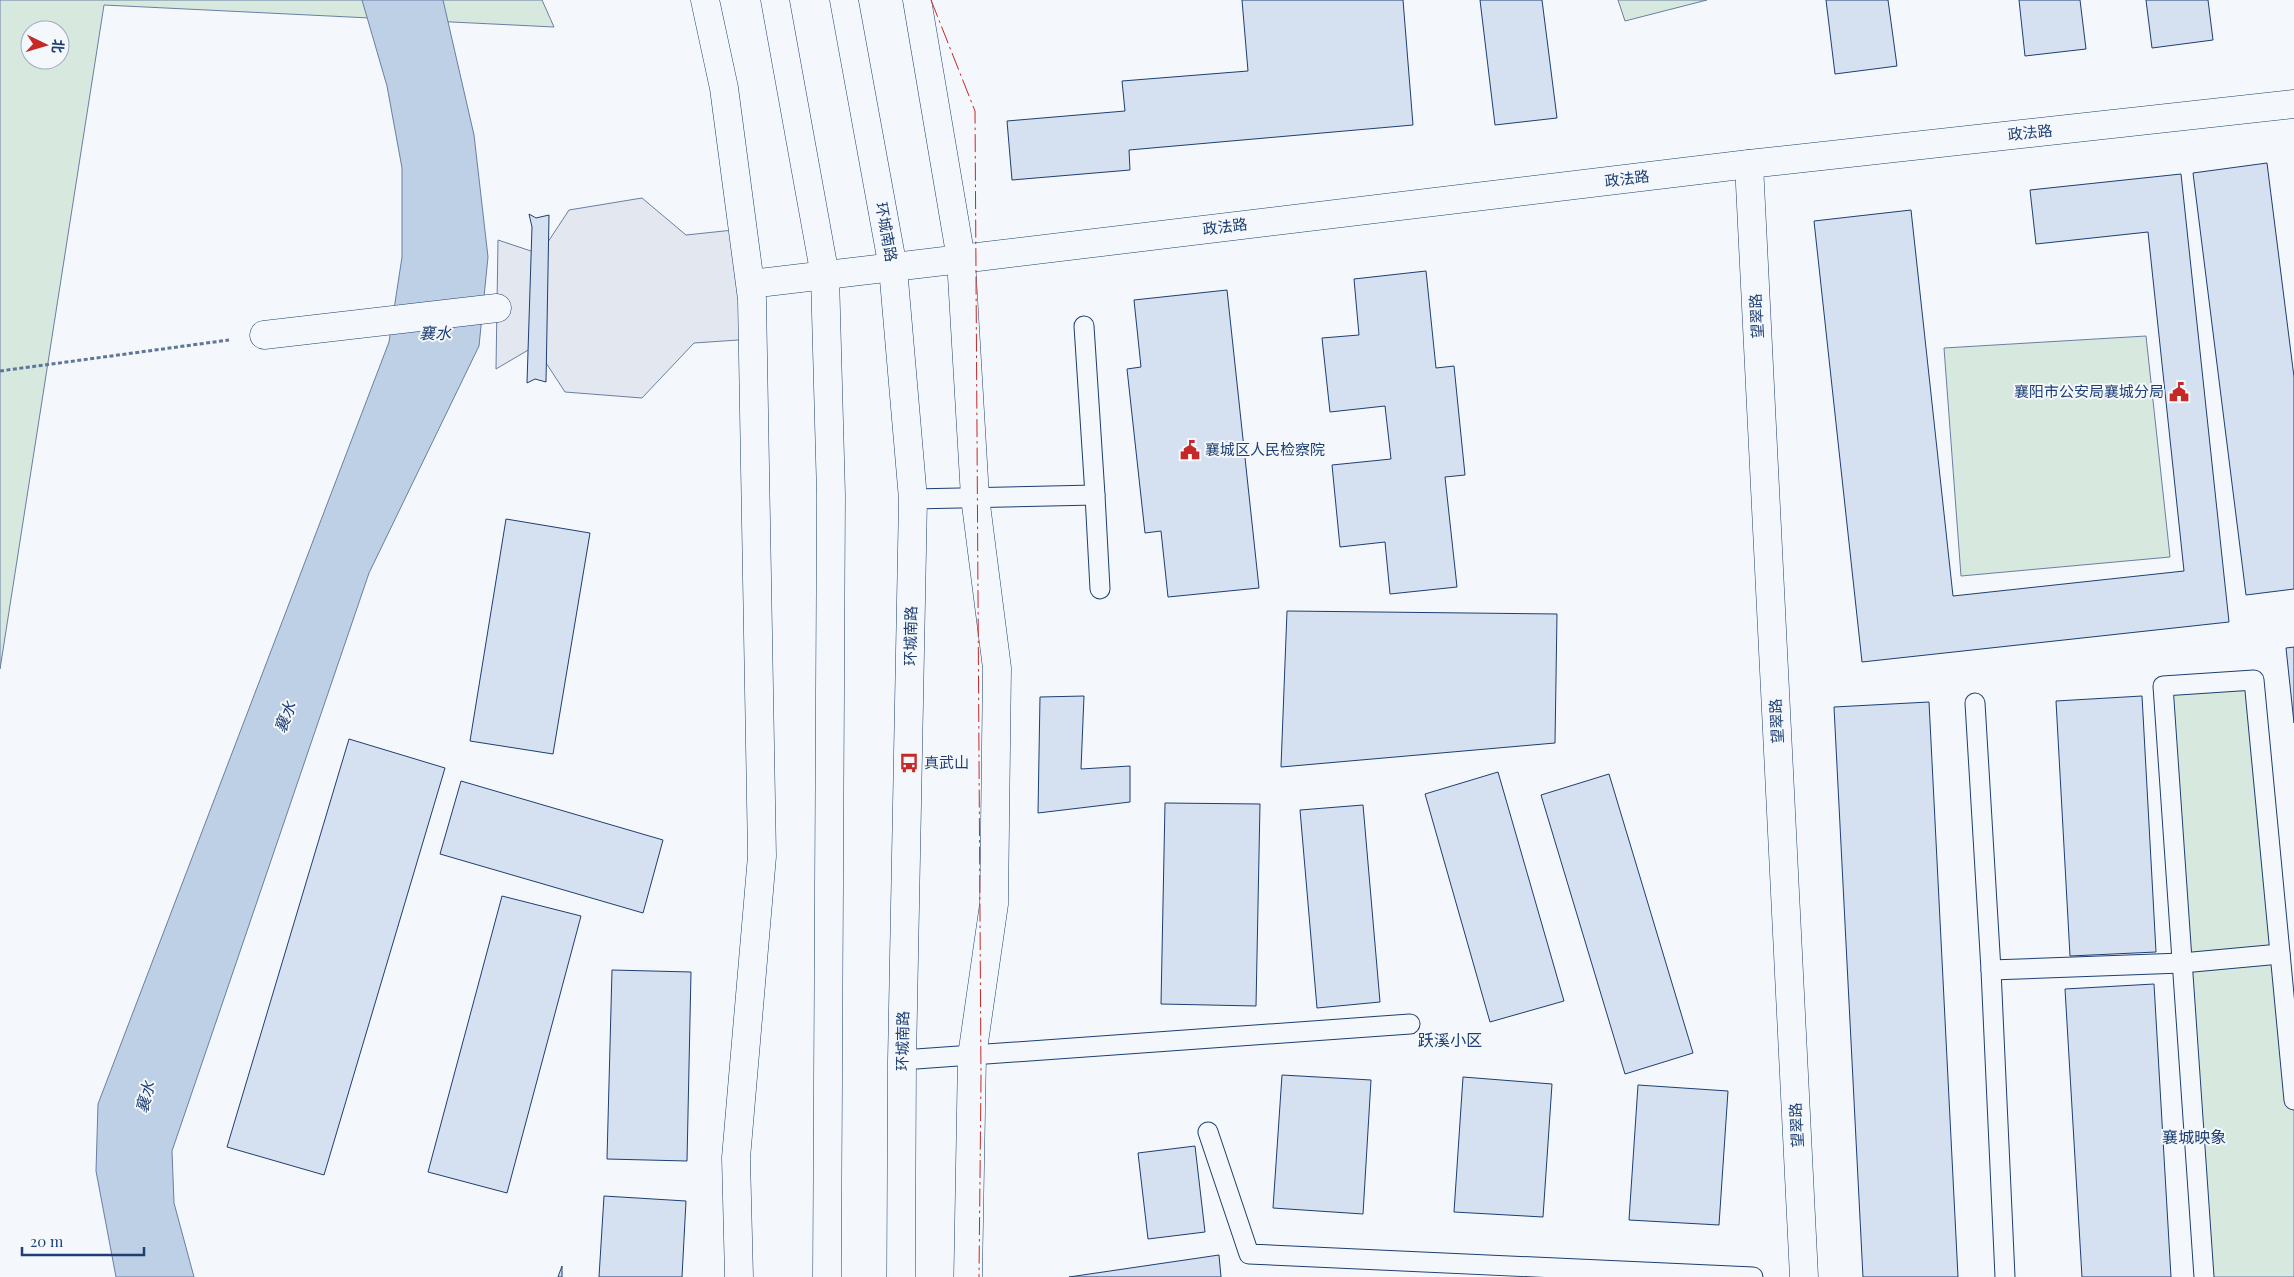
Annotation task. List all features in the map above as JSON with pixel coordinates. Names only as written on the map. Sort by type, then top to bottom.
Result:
[{"type":"main road","points":[[705,0],[724,88],[751,284],[762,856],[736,1158],[739,1277]]},
{"type":"main road","points":[[775,0],[825,276],[831,495],[827,1277]]},
{"type":"main road","name":"环城南路","points":[[844,0],[893,268],[913,499],[902,1060],[901,1277]]},
{"type":"main road","points":[[917,0],[961,259],[975,498],[997,668],[994,904],[972,1056],[968,1277]]},
{"type":"main road","name":"政法路","points":[[751,284],[1749,164],[2294,104]]},
{"type":"main road","name":"望翠路","points":[[1749,164],[1804,1277]]},
{"type":"main road","points":[[264,335],[497,308]]},
{"type":"lane","points":[[1084,326],[1100,589]]},
{"type":"lane","points":[[913,499],[1095,494]]},
{"type":"lane","points":[[2204,1277],[2163,686],[2254,680],[2294,1100]]},
{"type":"lane","points":[[1975,703],[2005,1277]]},
{"type":"lane","points":[[1990,970],[2182,963],[2280,954]]},
{"type":"lane","points":[[902,1060],[1410,1024]]},
{"type":"lane","points":[[1208,1132],[1249,1254],[1754,1277]]},
{"type":"path","points":[[0,371],[264,335]]},
{"type":"shaded area","points":[[0,0],[542,0],[554,27],[104,5],[0,669]]},
{"type":"shaded area","points":[[1618,0],[1707,0],[1625,21]]},
{"type":"shaded area","points":[[642,198],[686,235],[743,229],[753,339],[694,343],[642,398],[565,392],[535,346],[496,369],[498,240],[540,254],[569,210]]},
{"type":"shaded area","points":[[2146,336],[2170,557],[1961,576],[1944,348]]},
{"type":"shaded area","points":[[2254,680],[2294,1099],[2294,1277],[2204,1277],[2163,686]]},
{"type":"water","name":"襄水","points":[[362,0],[443,0],[474,135],[488,257],[479,346],[369,573],[172,1151],[174,1203],[194,1277],[116,1277],[96,1171],[98,1104],[389,342],[402,257],[402,168],[387,86]]},
{"type":"building","points":[[1242,0],[1403,0],[1413,125],[1129,150],[1130,170],[1012,180],[1007,121],[1125,111],[1122,81],[1248,71]]},
{"type":"building","points":[[1480,0],[1542,0],[1557,118],[1495,125]]},
{"type":"building","points":[[1826,0],[1888,0],[1897,66],[1835,74]]},
{"type":"building","points":[[2019,0],[2080,0],[2086,49],[2025,56]]},
{"type":"building","points":[[2146,0],[2208,0],[2213,40],[2152,48]]},
{"type":"building","points":[[2267,163],[2294,377],[2294,589],[2246,595],[2193,173]]},
{"type":"building","points":[[2181,174],[2229,622],[1862,662],[1814,221],[1911,210],[1953,596],[2184,571],[2148,232],[2036,244],[2030,190]]},
{"type":"building","points":[[529,214],[536,218],[549,215],[546,382],[535,379],[527,383],[532,227]]},
{"type":"building","points":[[1426,271],[1436,368],[1454,366],[1465,475],[1445,477],[1457,587],[1390,594],[1385,542],[1340,547],[1332,465],[1391,459],[1385,406],[1330,412],[1322,338],[1359,335],[1354,279]]},
{"type":"building","name":"襄城区人民检察院","points":[[1227,290],[1259,588],[1168,597],[1161,531],[1145,533],[1127,369],[1141,367],[1134,300]]},
{"type":"building","points":[[506,519],[590,533],[553,754],[470,741]]},
{"type":"building","points":[[1287,611],[1557,614],[1555,743],[1281,767]]},
{"type":"building","points":[[2294,647],[2294,723],[2286,648]]},
{"type":"building","points":[[1084,696],[1081,769],[1130,766],[1130,802],[1038,813],[1040,697]]},
{"type":"building","points":[[2142,696],[2156,952],[2070,956],[2056,701]]},
{"type":"building","points":[[1929,702],[1958,1277],[1863,1277],[1834,707]]},
{"type":"building","points":[[349,739],[445,768],[324,1175],[227,1147]]},
{"type":"building","points":[[1498,772],[1564,1001],[1490,1022],[1425,794]]},
{"type":"building","points":[[1609,774],[1693,1053],[1625,1074],[1541,795]]},
{"type":"building","points":[[461,781],[663,840],[643,913],[440,854]]},
{"type":"building","points":[[1165,803],[1260,804],[1256,1006],[1161,1004]]},
{"type":"building","points":[[1363,805],[1380,1002],[1317,1008],[1300,810]]},
{"type":"building","points":[[502,896],[581,916],[507,1193],[428,1172]]},
{"type":"building","points":[[612,970],[691,972],[687,1161],[607,1159]]},
{"type":"building","points":[[2154,984],[2171,1277],[2082,1277],[2065,989]]},
{"type":"building","points":[[1282,1075],[1371,1080],[1363,1214],[1273,1208]]},
{"type":"building","points":[[1463,1077],[1552,1084],[1543,1217],[1454,1212]]},
{"type":"building","points":[[1638,1085],[1728,1091],[1719,1225],[1629,1220]]},
{"type":"building","points":[[1195,1146],[1205,1232],[1148,1239],[1138,1153]]},
{"type":"building","points":[[604,1196],[686,1201],[682,1277],[599,1277]]},
{"type":"building","points":[[1219,1255],[1221,1277],[1069,1277]]},
{"type":"building","points":[[562,1266],[562,1277],[558,1277]]},
{"type":"power","points":[[931,0],[975,111],[981,1078],[979,1277]]},
{"type":"place","name":"襄阳市公安局襄城分局","points":[[2179,392]]},
{"type":"place","name":"襄城区人民检察院","points":[[1190,450]]},
{"type":"place","name":"真武山","points":[[909,763]]},
{"type":"district","name":"跃溪小区","points":[[1450,1040]]},
{"type":"district","name":"襄城映象","points":[[2194,1137]]}]
